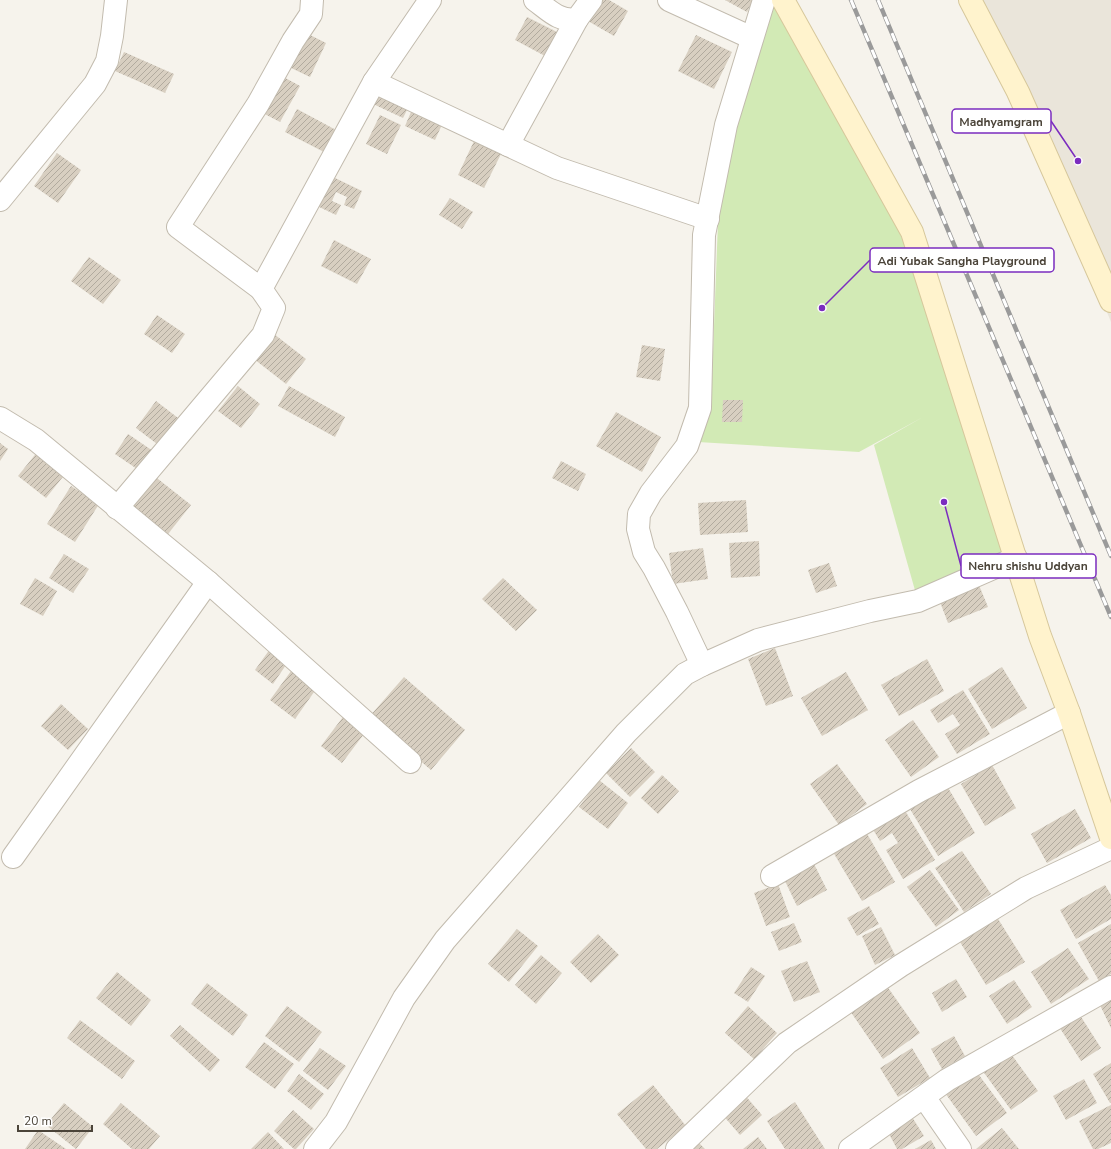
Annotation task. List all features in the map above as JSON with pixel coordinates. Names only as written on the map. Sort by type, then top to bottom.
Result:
[{"type":"street","points":[[0,200],[96,84],[107,61],[112,36],[116,0]]},
{"type":"street","points":[[117,508],[263,335],[274,308],[261,289],[178,227],[258,104],[293,41],[310,14],[312,0]]},
{"type":"street","points":[[261,289],[374,82],[430,0]]},
{"type":"street","points":[[535,0],[556,15],[567,20],[577,19]]},
{"type":"street","points":[[508,145],[577,19],[591,0]]},
{"type":"street","points":[[669,0],[752,38]]},
{"type":"street","points":[[702,665],[677,612],[644,552],[638,529],[639,514],[651,493],[687,446],[700,408],[704,235],[726,125],[764,0]]},
{"type":"street","points":[[783,0],[912,232],[1040,636],[1069,713],[1111,838]]},
{"type":"street","points":[[970,0],[1018,92],[1111,301]]},
{"type":"street","points":[[374,82],[557,168],[708,219]]},
{"type":"street","points":[[0,418],[36,440],[208,582],[410,762]]},
{"type":"street","points":[[315,1149],[336,1122],[404,998],[444,940],[626,733],[685,674],[758,640],[870,611],[918,601],[1016,558]]},
{"type":"street","points":[[13,857],[208,582]]},
{"type":"street","points":[[772,876],[919,791],[1069,713]]},
{"type":"street","points":[[676,1149],[787,1043],[900,966],[1026,888],[1111,848]]},
{"type":"street","points":[[850,1149],[947,1080],[1111,987]]},
{"type":"street","points":[[924,1097],[960,1149]]},
{"type":"shaded area","points":[[979,0],[1111,0],[1111,322]]},
{"type":"green space","points":[[775,0],[884,193],[964,395],[1016,558],[918,601],[874,445],[923,417],[859,452],[698,442],[711,405],[718,222],[733,124]]},
{"type":"building","points":[[599,0],[609,0],[628,11],[614,36],[588,21]]},
{"type":"building","points":[[725,0],[753,0],[747,12]]},
{"type":"building","points":[[527,17],[557,32],[545,56],[515,40]]},
{"type":"building","points":[[302,31],[326,43],[310,77],[285,65]]},
{"type":"building","points":[[696,35],[732,52],[714,89],[678,71]]},
{"type":"building","points":[[124,52],[174,74],[165,93],[115,71]]},
{"type":"building","points":[[278,74],[300,86],[280,122],[259,111]]},
{"type":"building","points":[[379,87],[411,102],[403,118],[371,103]]},
{"type":"building","points":[[414,105],[445,118],[435,140],[405,126]]},
{"type":"building","points":[[297,109],[336,130],[324,152],[285,132]]},
{"type":"building","points":[[380,115],[401,125],[387,154],[366,144]]},
{"type":"building","points":[[475,139],[502,152],[484,188],[458,175]]},
{"type":"building","points":[[57,153],[81,170],[58,203],[34,186]]},
{"type":"building","points":[[333,177],[362,191],[354,209],[344,205],[347,197],[336,192],[332,201],[341,205],[336,215],[315,205]]},
{"type":"building","points":[[450,198],[473,212],[462,229],[439,215]]},
{"type":"building","points":[[334,240],[371,259],[357,284],[321,266]]},
{"type":"building","points":[[89,257],[121,280],[103,304],[71,281]]},
{"type":"building","points":[[157,315],[185,334],[172,353],[144,334]]},
{"type":"building","points":[[274,334],[306,359],[286,384],[254,359]]},
{"type":"building","points":[[642,345],[665,349],[660,381],[636,377]]},
{"type":"building","points":[[238,386],[260,404],[241,428],[218,411]]},
{"type":"building","points":[[289,386],[345,417],[335,437],[278,406]]},
{"type":"building","points":[[723,400],[743,400],[742,422],[722,422]]},
{"type":"building","points":[[156,401],[182,421],[161,447],[136,428]]},
{"type":"building","points":[[616,412],[661,437],[642,472],[596,446]]},
{"type":"building","points":[[128,434],[153,451],[140,471],[115,454]]},
{"type":"building","points":[[0,443],[8,449],[0,461]]},
{"type":"building","points":[[38,451],[66,473],[46,498],[18,476]]},
{"type":"building","points":[[561,461],[586,474],[578,491],[552,478]]},
{"type":"building","points":[[153,475],[191,505],[164,539],[127,508]]},
{"type":"building","points":[[71,486],[99,504],[75,542],[47,524]]},
{"type":"building","points":[[746,500],[748,532],[700,535],[698,503]]},
{"type":"building","points":[[759,541],[760,576],[731,578],[729,543]]},
{"type":"building","points":[[703,548],[708,579],[673,584],[669,553]]},
{"type":"building","points":[[64,554],[89,569],[73,593],[49,578]]},
{"type":"building","points":[[829,563],[837,586],[816,593],[808,570]]},
{"type":"building","points":[[35,578],[57,591],[43,616],[20,604]]},
{"type":"building","points":[[503,578],[537,610],[516,631],[482,599]]},
{"type":"building","points":[[976,578],[988,607],[948,623],[937,594]]},
{"type":"building","points":[[775,648],[793,696],[766,706],[748,659]]},
{"type":"building","points":[[270,649],[288,662],[273,684],[255,670]]},
{"type":"building","points":[[927,659],[944,691],[899,716],[881,685]]},
{"type":"building","points":[[294,667],[319,685],[295,719],[270,700]]},
{"type":"building","points":[[1002,667],[1027,708],[992,729],[968,689]]},
{"type":"building","points":[[846,672],[868,710],[822,736],[801,698]]},
{"type":"building","points":[[404,677],[465,730],[431,770],[369,717]]},
{"type":"building","points":[[963,690],[990,734],[957,754],[945,734],[960,725],[953,714],[938,723],[930,710]]},
{"type":"building","points":[[61,704],[88,729],[68,750],[41,726]]},
{"type":"building","points":[[343,717],[364,734],[342,763],[321,746]]},
{"type":"building","points":[[913,720],[939,757],[911,777],[885,740]]},
{"type":"building","points":[[631,748],[655,772],[630,797],[606,773]]},
{"type":"building","points":[[837,764],[867,804],[839,825],[810,784]]},
{"type":"building","points":[[992,765],[1016,808],[985,826],[961,784]]},
{"type":"building","points":[[662,775],[679,791],[658,814],[641,798]]},
{"type":"building","points":[[599,780],[628,803],[608,829],[579,807]]},
{"type":"building","points":[[944,781],[975,833],[938,856],[907,804]]},
{"type":"building","points":[[904,809],[935,860],[903,879],[886,850],[898,843],[892,833],[880,841],[872,828]]},
{"type":"building","points":[[1075,809],[1091,838],[1047,863],[1031,834]]},
{"type":"building","points":[[866,832],[895,882],[862,901],[833,852]]},
{"type":"building","points":[[962,851],[991,894],[964,912],[935,868]]},
{"type":"building","points":[[814,864],[827,890],[797,906],[784,879]]},
{"type":"building","points":[[930,870],[959,910],[936,927],[907,887]]},
{"type":"building","points":[[778,884],[790,917],[766,926],[754,893]]},
{"type":"building","points":[[1105,885],[1111,895],[1111,919],[1076,939],[1060,910]]},
{"type":"building","points":[[869,906],[879,924],[857,936],[847,918]]},
{"type":"building","points":[[995,914],[1025,962],[986,985],[957,937]]},
{"type":"building","points":[[794,923],[802,942],[779,951],[771,932]]},
{"type":"building","points":[[1111,924],[1111,974],[1099,981],[1078,943]]},
{"type":"building","points":[[881,927],[895,955],[875,965],[862,936]]},
{"type":"building","points":[[517,929],[538,946],[509,982],[488,964]]},
{"type":"building","points":[[598,934],[619,955],[591,983],[570,962]]},
{"type":"building","points":[[1068,948],[1089,979],[1051,1004],[1031,972]]},
{"type":"building","points":[[541,955],[562,973],[536,1004],[515,985]]},
{"type":"building","points":[[807,961],[820,992],[794,1002],[781,971]]},
{"type":"building","points":[[751,967],[765,976],[748,1002],[734,993]]},
{"type":"building","points":[[117,972],[151,1000],[131,1026],[96,998]]},
{"type":"building","points":[[956,979],[967,997],[942,1012],[932,993]]},
{"type":"building","points":[[1014,980],[1032,1007],[1007,1024],[989,996]]},
{"type":"building","points":[[884,982],[920,1033],[883,1059],[848,1008]]},
{"type":"building","points":[[207,983],[248,1015],[233,1036],[191,1004]]},
{"type":"building","points":[[1111,997],[1111,1028],[1099,1003]]},
{"type":"building","points":[[287,1006],[322,1032],[299,1062],[265,1036]]},
{"type":"building","points":[[748,1006],[777,1033],[754,1059],[725,1033]]},
{"type":"building","points":[[1076,1009],[1101,1048],[1081,1061],[1056,1022]]},
{"type":"building","points":[[80,1020],[135,1061],[122,1079],[67,1038]]},
{"type":"building","points":[[180,1025],[220,1060],[210,1072],[170,1036]]},
{"type":"building","points":[[954,1036],[965,1056],[942,1069],[931,1049]]},
{"type":"building","points":[[264,1042],[294,1064],[275,1089],[245,1067]]},
{"type":"building","points":[[320,1048],[346,1066],[328,1090],[303,1071]]},
{"type":"building","points":[[912,1048],[930,1078],[898,1097],[880,1068]]},
{"type":"building","points":[[1009,1051],[1038,1091],[1011,1110],[982,1070]]},
{"type":"building","points":[[1111,1063],[1111,1103],[1110,1103],[1093,1074]]},
{"type":"building","points":[[976,1071],[1007,1113],[976,1136],[945,1093]]},
{"type":"building","points":[[299,1074],[324,1094],[311,1110],[287,1091]]},
{"type":"building","points":[[1084,1079],[1097,1103],[1066,1120],[1053,1096]]},
{"type":"building","points":[[653,1085],[686,1126],[657,1149],[646,1149],[617,1114]]},
{"type":"building","points":[[743,1093],[762,1115],[740,1135],[721,1113]]},
{"type":"building","points":[[795,1102],[825,1149],[785,1149],[767,1121]]},
{"type":"building","points":[[64,1103],[93,1127],[76,1149],[46,1125]]},
{"type":"building","points":[[121,1103],[160,1136],[149,1149],[132,1149],[103,1124]]},
{"type":"building","points":[[1111,1105],[1111,1143],[1098,1149],[1093,1149],[1079,1121]]},
{"type":"building","points":[[293,1110],[314,1129],[296,1149],[294,1149],[274,1131]]},
{"type":"building","points":[[912,1117],[924,1136],[902,1149],[897,1149],[888,1132]]},
{"type":"building","points":[[1002,1128],[1019,1149],[976,1149]]},
{"type":"building","points":[[38,1130],[66,1149],[25,1149]]},
{"type":"building","points":[[268,1132],[284,1149],[251,1149]]},
{"type":"building","points":[[758,1137],[767,1149],[743,1149]]},
{"type":"building","points":[[694,1138],[705,1149],[683,1149]]},
{"type":"building","points":[[931,1140],[936,1149],[915,1149]]},
{"type":"railway","points":[[851,0],[1111,617]]},
{"type":"railway","points":[[878,0],[1111,556]]},
{"type":"place","name":"Madhyamgram","points":[[1078,161]]},
{"type":"place","name":"Adi Yubak Sangha Playground","points":[[822,308]]},
{"type":"place","name":"Nehru shishu Uddyan","points":[[944,502]]}]
